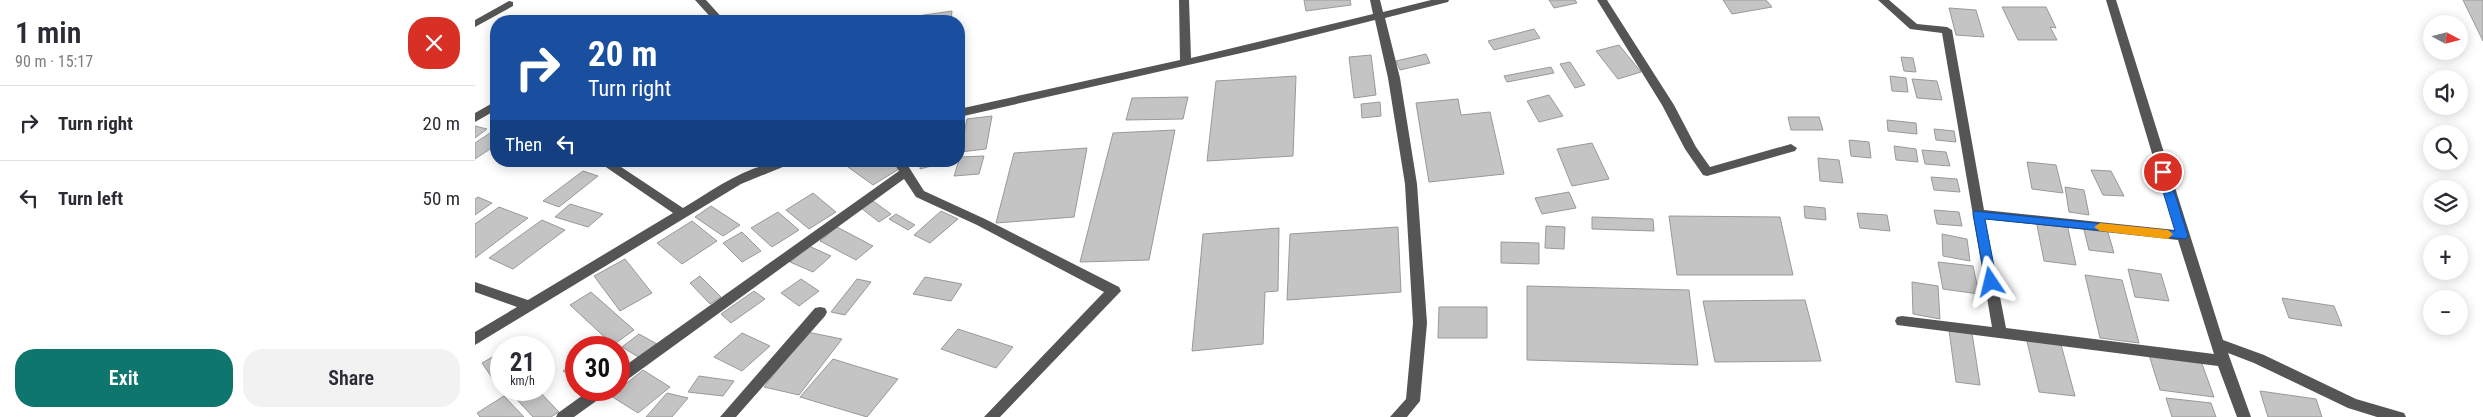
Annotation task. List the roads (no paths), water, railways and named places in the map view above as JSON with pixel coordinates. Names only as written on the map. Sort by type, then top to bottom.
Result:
[{"type":"street","points":[[700,0],[714,15]]},
{"type":"street","points":[[1184,0],[1185,62]]},
{"type":"street","points":[[1375,0],[1394,78],[1411,184],[1420,322],[1413,401],[1397,417]]},
{"type":"street","points":[[965,112],[1185,62],[1443,0]]},
{"type":"street","points":[[1602,0],[1640,58],[1691,149],[1707,172],[1791,148]]},
{"type":"street","points":[[1883,0],[1914,26],[1947,30],[2000,332]]},
{"type":"street","points":[[2111,0],[2182,236],[2217,344],[2244,417]]},
{"type":"street","points":[[490,15],[509,4]]},
{"type":"street","points":[[475,24],[490,15]]},
{"type":"street","points":[[612,167],[682,213]]},
{"type":"street","points":[[475,338],[737,181],[771,167]]},
{"type":"street","points":[[630,370],[903,167],[920,194],[981,222],[1114,291],[991,417]]},
{"type":"street","points":[[1978,214],[2182,236]]},
{"type":"street","points":[[475,287],[529,306]]},
{"type":"street","points":[[727,417],[820,312]]},
{"type":"street","points":[[1903,321],[2223,361]]},
{"type":"street","points":[[2217,344],[2274,366],[2353,404],[2399,417]]},
{"type":"street","points":[[563,417],[586,401]]}]
